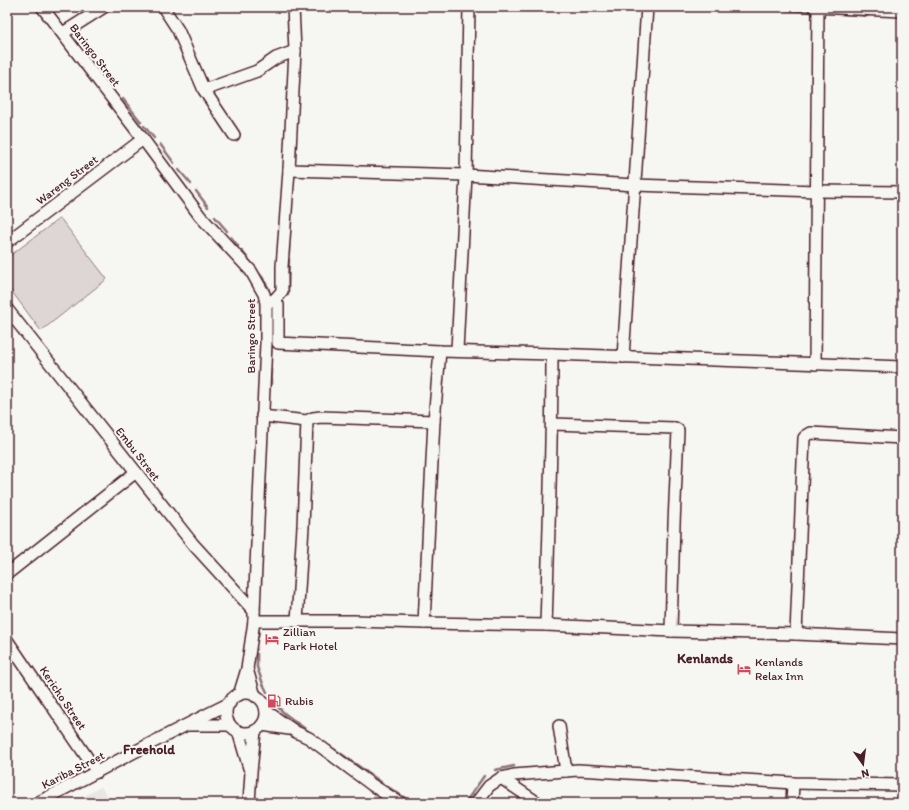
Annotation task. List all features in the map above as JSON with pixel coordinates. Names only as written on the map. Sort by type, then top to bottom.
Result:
[{"type":"street","name":"Baringo Street","points":[[42,7],[200,216],[251,271],[264,294],[271,301],[266,343],[262,416],[254,616],[247,669],[239,695]]},
{"type":"street","points":[[62,33],[104,7]]},
{"type":"street","points":[[163,7],[178,30],[204,90],[234,135]]},
{"type":"street","points":[[293,7],[295,51],[282,267],[282,291],[271,301],[278,305],[278,343],[902,368]]},
{"type":"street","points":[[457,350],[466,175],[470,7]]},
{"type":"street","points":[[623,357],[647,7]]},
{"type":"street","points":[[814,7],[902,11]]},
{"type":"street","points":[[815,364],[818,7]]},
{"type":"street","points":[[204,90],[257,71],[276,58],[295,51]]},
{"type":"street","name":"Wareng Street","points":[[7,242],[143,139]]},
{"type":"street","points":[[289,170],[466,175],[635,185],[816,192],[902,192]]},
{"type":"street","name":"Embu Street","points":[[8,310],[193,544],[254,616]]},
{"type":"street","points":[[424,623],[434,421],[440,350]]},
{"type":"street","points":[[546,625],[552,424],[552,354]]},
{"type":"street","points":[[262,416],[307,421],[313,418],[321,417],[434,421]]},
{"type":"street","points":[[297,621],[303,527],[307,421]]},
{"type":"street","points":[[552,424],[675,428],[678,430],[671,631]]},
{"type":"street","points":[[796,634],[804,438],[811,433],[902,438]]},
{"type":"street","points":[[7,574],[136,472]]},
{"type":"street","points":[[254,616],[297,621],[546,625],[902,639]]},
{"type":"street","name":"Kericho Street","points":[[7,640],[97,772]]},
{"type":"street","name":"Baringo Street","points":[[247,669],[255,696]]},
{"type":"street","points":[[251,772],[234,728],[228,720],[226,714],[227,708],[234,698],[244,694],[255,696],[262,702],[266,711],[292,729],[309,738],[372,785],[400,803]]},
{"type":"street","name":"Kariba Street","points":[[37,803],[184,725],[230,703]]},
{"type":"street","points":[[249,803],[251,772],[259,728],[264,721],[266,711]]},
{"type":"street","points":[[184,725],[234,728],[247,733],[259,728],[292,729]]},
{"type":"street","points":[[559,726],[566,771]]},
{"type":"street","points":[[476,803],[489,786],[501,778],[566,771],[793,782],[902,785]]},
{"type":"street","points":[[501,778],[538,803]]},
{"type":"street","points":[[792,803],[793,782]]},
{"type":"shaded area","points":[[60,218],[107,279],[41,331],[7,285],[7,258]]},
{"type":"shaded area","points":[[101,787],[112,803],[72,803]]},
{"type":"waterway","points":[[714,7],[727,8]]},
{"type":"waterway","points":[[733,8],[766,9]]},
{"type":"waterway","points":[[773,9],[814,12]]},
{"type":"waterway","points":[[835,13],[868,16]]},
{"type":"waterway","points":[[123,99],[141,122]]},
{"type":"waterway","points":[[144,126],[154,138]]},
{"type":"waterway","points":[[160,144],[174,163]]},
{"type":"waterway","points":[[179,170],[191,184]]},
{"type":"waterway","points":[[196,191],[208,207]]},
{"type":"waterway","points":[[215,217],[227,231]]},
{"type":"waterway","points":[[231,237],[238,246]]},
{"type":"waterway","points":[[289,244],[289,253]]},
{"type":"waterway","points":[[7,249],[12,245]]},
{"type":"waterway","points":[[242,251],[252,264]]},
{"type":"waterway","points":[[288,295],[289,259]]},
{"type":"waterway","points":[[257,271],[269,289]]},
{"type":"waterway","points":[[271,354],[273,321]]},
{"type":"waterway","points":[[269,391],[271,384],[271,369]]},
{"type":"waterway","points":[[261,570],[262,550]]},
{"type":"waterway","points":[[261,576],[261,584]]},
{"type":"waterway","points":[[260,606],[260,613]]},
{"type":"waterway","points":[[258,637],[259,631]]},
{"type":"waterway","points":[[257,654],[257,667],[267,692]]},
{"type":"waterway","points":[[272,701],[284,713],[312,734]]},
{"type":"waterway","points":[[323,742],[381,782]]},
{"type":"waterway","points":[[495,770],[514,766]]},
{"type":"waterway","points":[[465,803],[484,776]]},
{"type":"waterway","points":[[646,780],[705,783]]},
{"type":"waterway","points":[[388,787],[413,803]]},
{"type":"place","name":"Zillian Park Hotel","points":[[272,639]]},
{"type":"place","name":"Kenlands Relax Inn","points":[[744,669]]},
{"type":"place","name":"Rubis","points":[[274,701]]},
{"type":"district","name":"Kenlands","points":[[705,658]]},
{"type":"district","name":"Freehold","points":[[149,749]]}]
